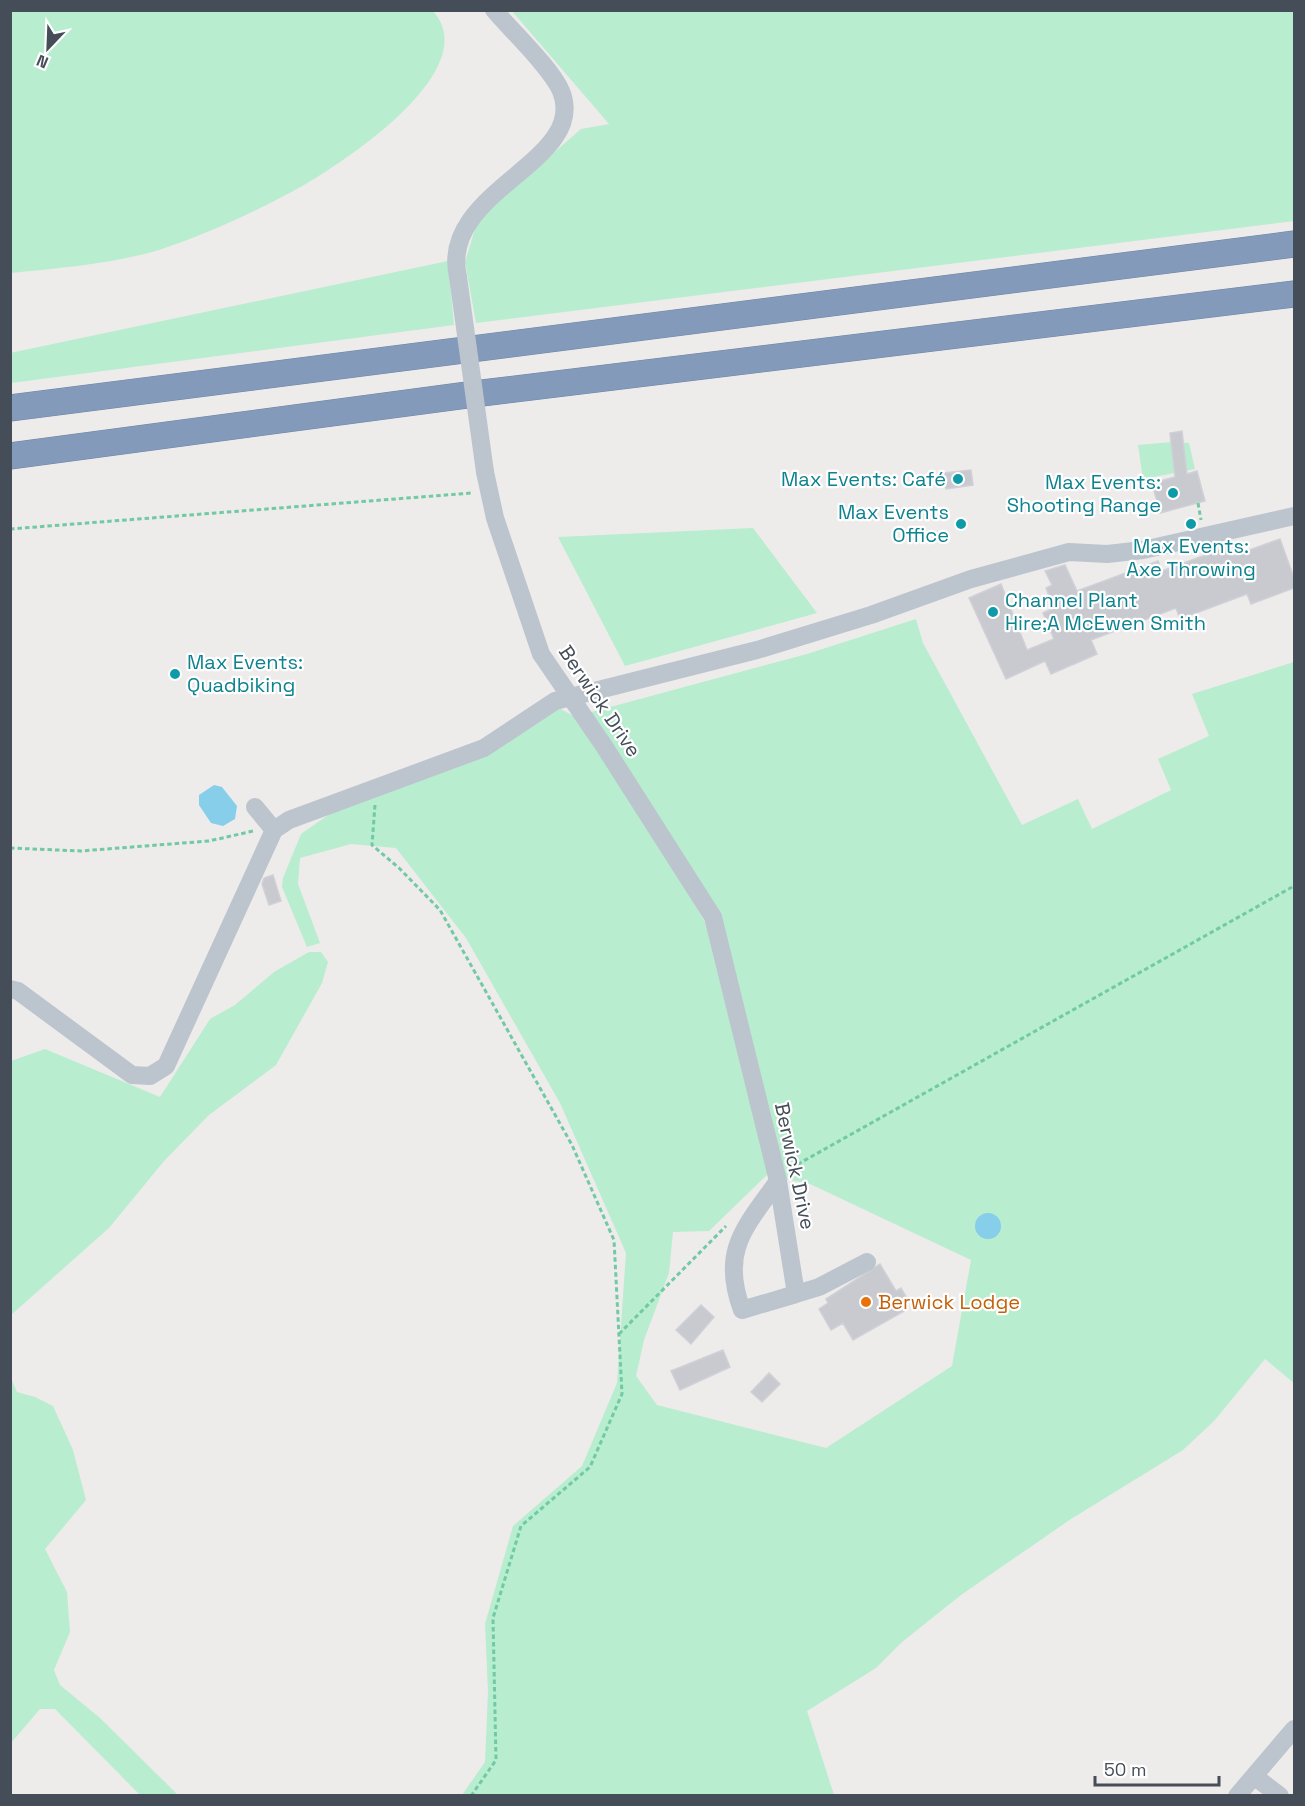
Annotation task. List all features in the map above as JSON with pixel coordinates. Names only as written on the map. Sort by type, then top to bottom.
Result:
[{"type":"highway","points":[[10,408],[1294,244]]},
{"type":"highway","points":[[10,456],[494,392],[1294,294]]},
{"type":"street","name":"Berwick Drive","points":[[494,10],[556,81],[565,104],[566,117],[555,139],[466,224],[456,252],[488,492],[541,654],[604,746],[713,917],[778,1178],[796,1294]]},
{"type":"street","points":[[10,988],[18,991],[132,1075],[150,1076],[166,1066],[271,826],[371,792],[484,748],[555,701],[757,650],[871,615],[971,579],[1069,552],[1107,554],[1143,550],[1294,516]]},
{"type":"street","points":[[255,807],[271,826]]},
{"type":"street","points":[[778,1178],[738,1242],[731,1269],[742,1310],[819,1287],[867,1262]]},
{"type":"street","points":[[1237,1796],[1294,1729]]},
{"type":"street","points":[[1254,1776],[1280,1796]]},
{"type":"path","points":[[10,529],[488,492]]},
{"type":"path","points":[[371,792],[376,809],[372,845],[399,868],[440,910],[576,1155],[614,1240],[622,1395],[590,1467],[521,1526],[493,1618],[496,1760],[471,1796]]},
{"type":"path","points":[[10,848],[81,851],[209,841],[271,826]]},
{"type":"path","points":[[778,1178],[1294,886]]},
{"type":"path","points":[[618,1334],[728,1224]]},
{"type":"green space","points":[[11,11],[433,11],[444,34],[441,59],[426,85],[404,110],[377,134],[324,173],[215,229],[159,250],[104,262],[11,273]]},
{"type":"green space","points":[[512,11],[1294,11],[1294,221],[476,323],[465,262],[478,219],[581,129],[609,124]]},
{"type":"green space","points":[[448,261],[454,325],[11,383],[10,353]]},
{"type":"green space","points":[[1189,443],[1195,469],[1143,479],[1138,445]]},
{"type":"green space","points":[[753,528],[817,613],[625,666],[558,537]]},
{"type":"green space","points":[[916,619],[923,643],[1022,825],[1078,799],[1092,829],[1171,790],[1158,759],[1209,736],[1192,694],[1294,662],[1294,1383],[1265,1359],[1214,1421],[1183,1450],[1071,1519],[961,1595],[902,1642],[876,1668],[807,1711],[834,1795],[462,1795],[485,1762],[488,1692],[485,1624],[513,1526],[582,1466],[617,1383],[626,1253],[560,1103],[466,938],[396,848],[351,844],[300,858],[298,884],[320,943],[307,947],[282,887],[283,878],[301,834],[334,811],[559,708],[575,717],[640,814],[705,922],[768,1174],[709,1231],[673,1232],[669,1273],[644,1340],[636,1376],[657,1405],[826,1448],[952,1366],[971,1260],[810,1184],[785,1179],[717,919],[588,713],[807,654]]},
{"type":"green space","points":[[309,952],[321,952],[328,962],[322,983],[276,1065],[209,1115],[164,1161],[109,1228],[11,1315],[11,1061],[45,1049],[160,1097],[210,1019],[235,1005],[274,972]]},
{"type":"green space","points":[[10,1376],[17,1392],[35,1397],[53,1406],[73,1450],[86,1500],[45,1549],[67,1592],[70,1632],[54,1670],[60,1685],[100,1718],[178,1795],[140,1795],[55,1709],[40,1709],[11,1743]]},
{"type":"water","points":[[214,785],[222,787],[237,806],[235,819],[223,826],[211,823],[199,805],[199,795]]},
{"type":"water","points":[[988,1213],[997,1217],[1001,1226],[997,1235],[988,1239],[979,1235],[975,1226],[979,1217]]},
{"type":"building","points":[[1182,431],[1187,474],[1197,471],[1205,501],[1160,513],[1152,483],[1175,477],[1170,433]]},
{"type":"building","name":"Max Events: Café","points":[[971,470],[973,485],[946,489],[944,473]]},
{"type":"building","points":[[1280,539],[1294,578],[1294,588],[1251,604],[1247,594],[1180,619],[1176,608],[1091,640],[1097,654],[1051,674],[1045,661],[1006,679],[969,598],[1001,584],[1027,650],[1054,639],[1043,613],[1054,608],[1046,588],[1052,585],[1045,571],[1065,565],[1077,591],[1158,561],[1162,571],[1230,546],[1233,556]]},
{"type":"building","points":[[273,875],[281,901],[269,905],[262,884],[264,878]]},
{"type":"building","name":"Berwick Lodge","points":[[880,1264],[896,1291],[901,1288],[908,1300],[902,1304],[906,1310],[853,1340],[843,1323],[831,1330],[819,1309],[828,1303],[826,1299]]},
{"type":"building","points":[[701,1305],[714,1317],[691,1344],[676,1330]]},
{"type":"building","points":[[723,1350],[730,1367],[680,1390],[671,1371]]},
{"type":"building","points":[[769,1373],[780,1384],[762,1402],[751,1392]]},
{"type":"place","name":"Max Events: Café","points":[[958,479]]},
{"type":"place","name":"Max Events: Shooting Range","points":[[1173,493]]},
{"type":"place","name":"Max Events Office","points":[[961,524]]},
{"type":"place","name":"Max Events: Axe Throwing","points":[[1191,524]]},
{"type":"place","name":"Channel Plant Hire;A McEwen Smith","points":[[993,612]]},
{"type":"place","name":"Max Events: Quadbiking","points":[[175,674]]},
{"type":"place","name":"Berwick Lodge","points":[[866,1302]]}]
